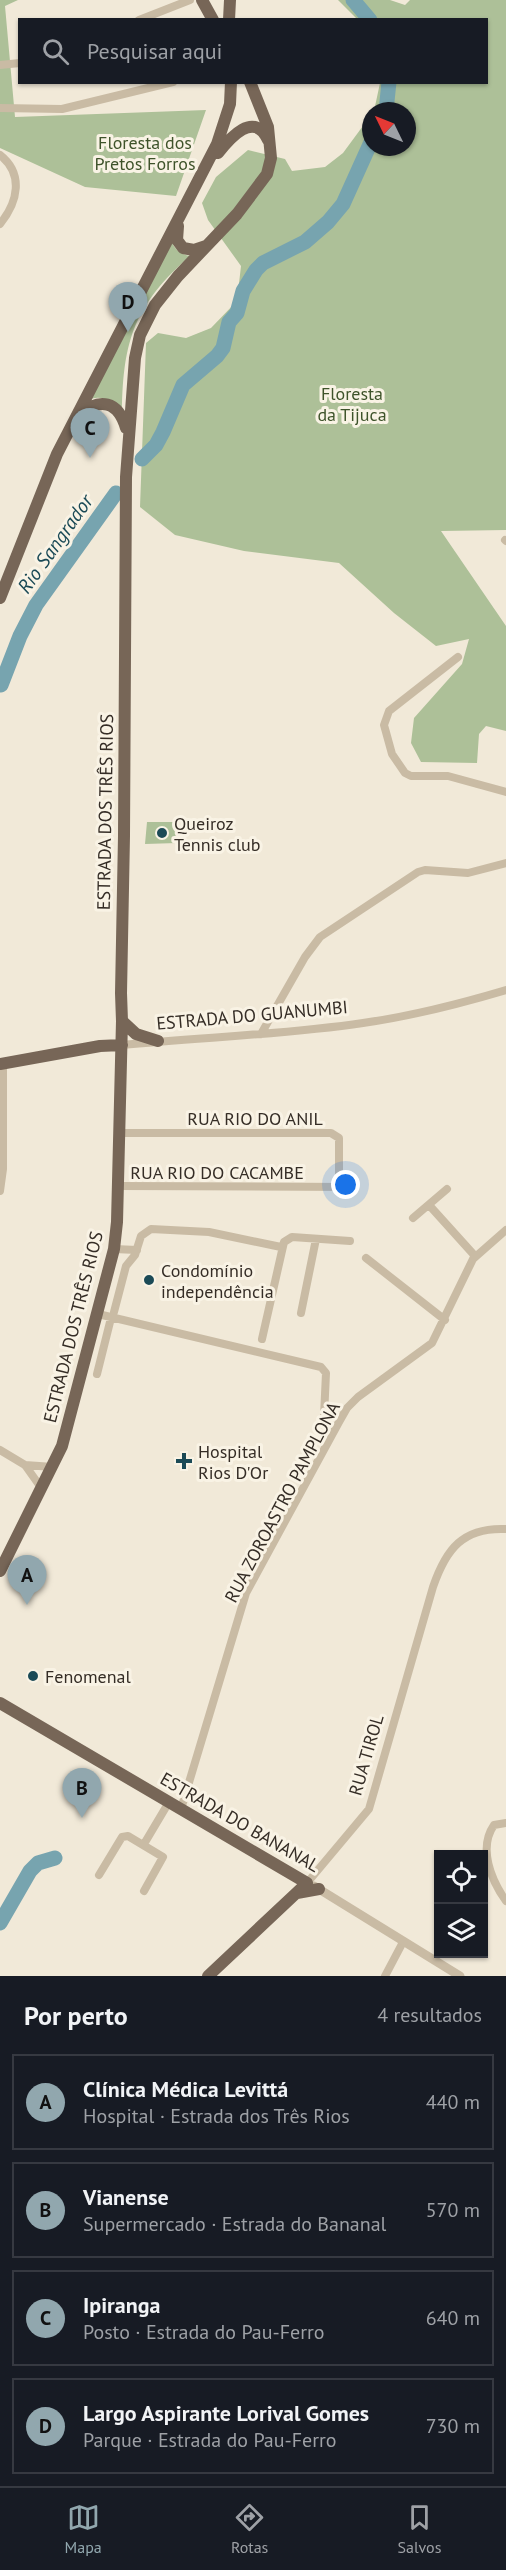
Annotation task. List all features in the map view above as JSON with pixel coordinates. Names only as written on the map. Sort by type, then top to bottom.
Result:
[{"type":"main road","points":[[202,0],[212,18]]},
{"type":"main road","points":[[230,0],[230,18]]},
{"type":"main road","points":[[0,598],[28,522],[75,418],[204,170],[225,122],[230,104],[231,84]]},
{"type":"main road","name":"ESTRADA DOS TRÊS RIOS","points":[[0,1571],[62,1446],[114,1249],[122,1045],[126,477],[135,358],[140,335],[155,305],[237,214],[265,179],[270,168],[268,127],[251,84]]},
{"type":"main road","points":[[204,170],[234,135],[248,127],[254,126],[262,130],[270,144]]},
{"type":"main road","points":[[179,219],[177,240],[179,245],[188,250],[206,246]]},
{"type":"main road","points":[[75,418],[91,406],[111,406],[122,415],[128,435]]},
{"type":"main road","points":[[120,1083],[113,1058],[100,1046],[116,1031],[122,1017],[136,1034],[158,1041]]},
{"type":"main road","name":"ESTRADA DO GUANUMBI","points":[[2,1064],[100,1046],[122,1045]]},
{"type":"main road","name":"ESTRADA DO BANANAL","points":[[0,1703],[307,1882]]},
{"type":"main road","points":[[278,1865],[289,1883],[285,1904]]},
{"type":"main road","name":"RUA TIROL","points":[[208,1976],[307,1882]]},
{"type":"main road","points":[[296,1893],[318,1889]]},
{"type":"street","points":[[144,18],[190,0]]},
{"type":"street","points":[[0,65],[18,63]]},
{"type":"street","points":[[0,108],[62,109],[165,84]]},
{"type":"street","points":[[0,155],[12,167],[17,177],[11,204],[0,224]]},
{"type":"street","points":[[458,657],[389,711],[384,725],[393,754],[405,772],[411,776],[448,776],[506,792]]},
{"type":"street","points":[[261,1034],[312,945],[330,928],[418,872],[425,870],[468,873],[506,863]]},
{"type":"street","name":"ESTRADA DO GUANUMBI","points":[[122,1045],[364,1023],[435,1010],[506,990]]},
{"type":"street","points":[[0,1191],[3,1169],[2,1064]]},
{"type":"street","name":"RUA RIO DO ANIL","points":[[119,1133],[331,1132],[339,1138],[339,1187]]},
{"type":"street","name":"RUA RIO DO CACAMBE","points":[[118,1186],[351,1187]]},
{"type":"street","points":[[412,1218],[447,1189]]},
{"type":"street","points":[[429,1204],[475,1257]]},
{"type":"street","points":[[97,1374],[126,1266],[137,1250],[141,1236],[151,1229],[209,1232],[281,1247]]},
{"type":"street","name":"RUA ZOROASTRO PAMPLONA","points":[[182,1809],[246,1593],[347,1408],[358,1397],[432,1344],[475,1257],[506,1230]]},
{"type":"street","points":[[262,1339],[281,1247],[288,1239],[350,1241]]},
{"type":"street","points":[[301,1313],[316,1239]]},
{"type":"street","points":[[114,1249],[137,1250]]},
{"type":"street","points":[[366,1258],[445,1320]]},
{"type":"street","points":[[98,1314],[113,1315],[321,1367],[326,1373],[324,1416]]},
{"type":"street","points":[[0,1450],[25,1465],[42,1489]]},
{"type":"street","points":[[25,1465],[53,1467]]},
{"type":"street","name":"RUA TIROL","points":[[307,1882],[369,1809],[440,1564],[447,1552],[469,1536],[483,1530],[506,1529]]},
{"type":"street","points":[[144,1844],[169,1802]]},
{"type":"street","points":[[506,1823],[494,1825],[488,1834],[486,1844],[491,1874],[506,1901]]},
{"type":"street","points":[[99,1875],[124,1835],[144,1844],[163,1857],[144,1891]]},
{"type":"street","name":"ESTRADA DO BANANAL","points":[[307,1882],[460,1976]]},
{"type":"street","points":[[385,1976],[403,1942]]},
{"type":"green space","name":"Floresta dos Pretos Forros","points":[[0,0],[18,0],[5,6],[15,117],[206,110],[176,196],[85,187],[0,148]]},
{"type":"green space","name":"Floresta da Tijuca","points":[[338,0],[390,0],[405,5],[410,0],[506,0],[506,530],[441,531],[506,626],[506,731],[486,726],[479,734],[477,763],[421,762],[411,743],[414,718],[462,664],[469,639],[436,646],[394,613],[339,563],[244,551],[175,535],[140,507],[146,343],[158,333],[186,338],[211,328],[237,301],[241,266],[208,220],[202,203],[216,177],[248,150],[285,159],[292,171],[325,167],[343,153],[362,127],[362,156],[416,156],[416,102],[376,102],[380,84],[488,84],[488,18],[356,18]]},
{"type":"green space","points":[[171,240],[178,251],[190,256],[156,290],[136,325],[129,343],[125,364],[122,411],[102,398],[89,400]]},
{"type":"green space","name":"Queiroz Tennis club","points":[[147,822],[179,822],[177,843],[145,844]]},
{"type":"waterway","name":"Rio Sangrador","points":[[353,0],[368,18]]},
{"type":"waterway","name":"Rio Sangrador","points":[[387,102],[389,84]]},
{"type":"waterway","name":"Rio Sangrador","points":[[142,459],[156,445],[183,385],[223,348],[229,322],[237,313],[243,291],[256,270],[263,263],[305,242],[328,222],[343,204],[365,156]]},
{"type":"waterway","name":"Rio Sangrador","points":[[1,685],[20,636],[36,605],[116,493]]},
{"type":"waterway","points":[[0,1923],[30,1871],[38,1863],[55,1858]]},
{"type":"place","name":"Largo Aspirante Lorival Gomes","points":[[128,332]]},
{"type":"place","name":"Ipiranga","points":[[90,458]]},
{"type":"place","name":"Queiroz Tennis club","points":[[162,833]]},
{"type":"place","name":"Condomínio independência","points":[[149,1280]]},
{"type":"place","name":"Hospital Rios D'Or","points":[[184,1461]]},
{"type":"place","name":"Clínica Médica Levittá","points":[[27,1605]]},
{"type":"place","name":"Fenomenal","points":[[33,1676]]},
{"type":"place","name":"Vianense","points":[[82,1818]]}]
